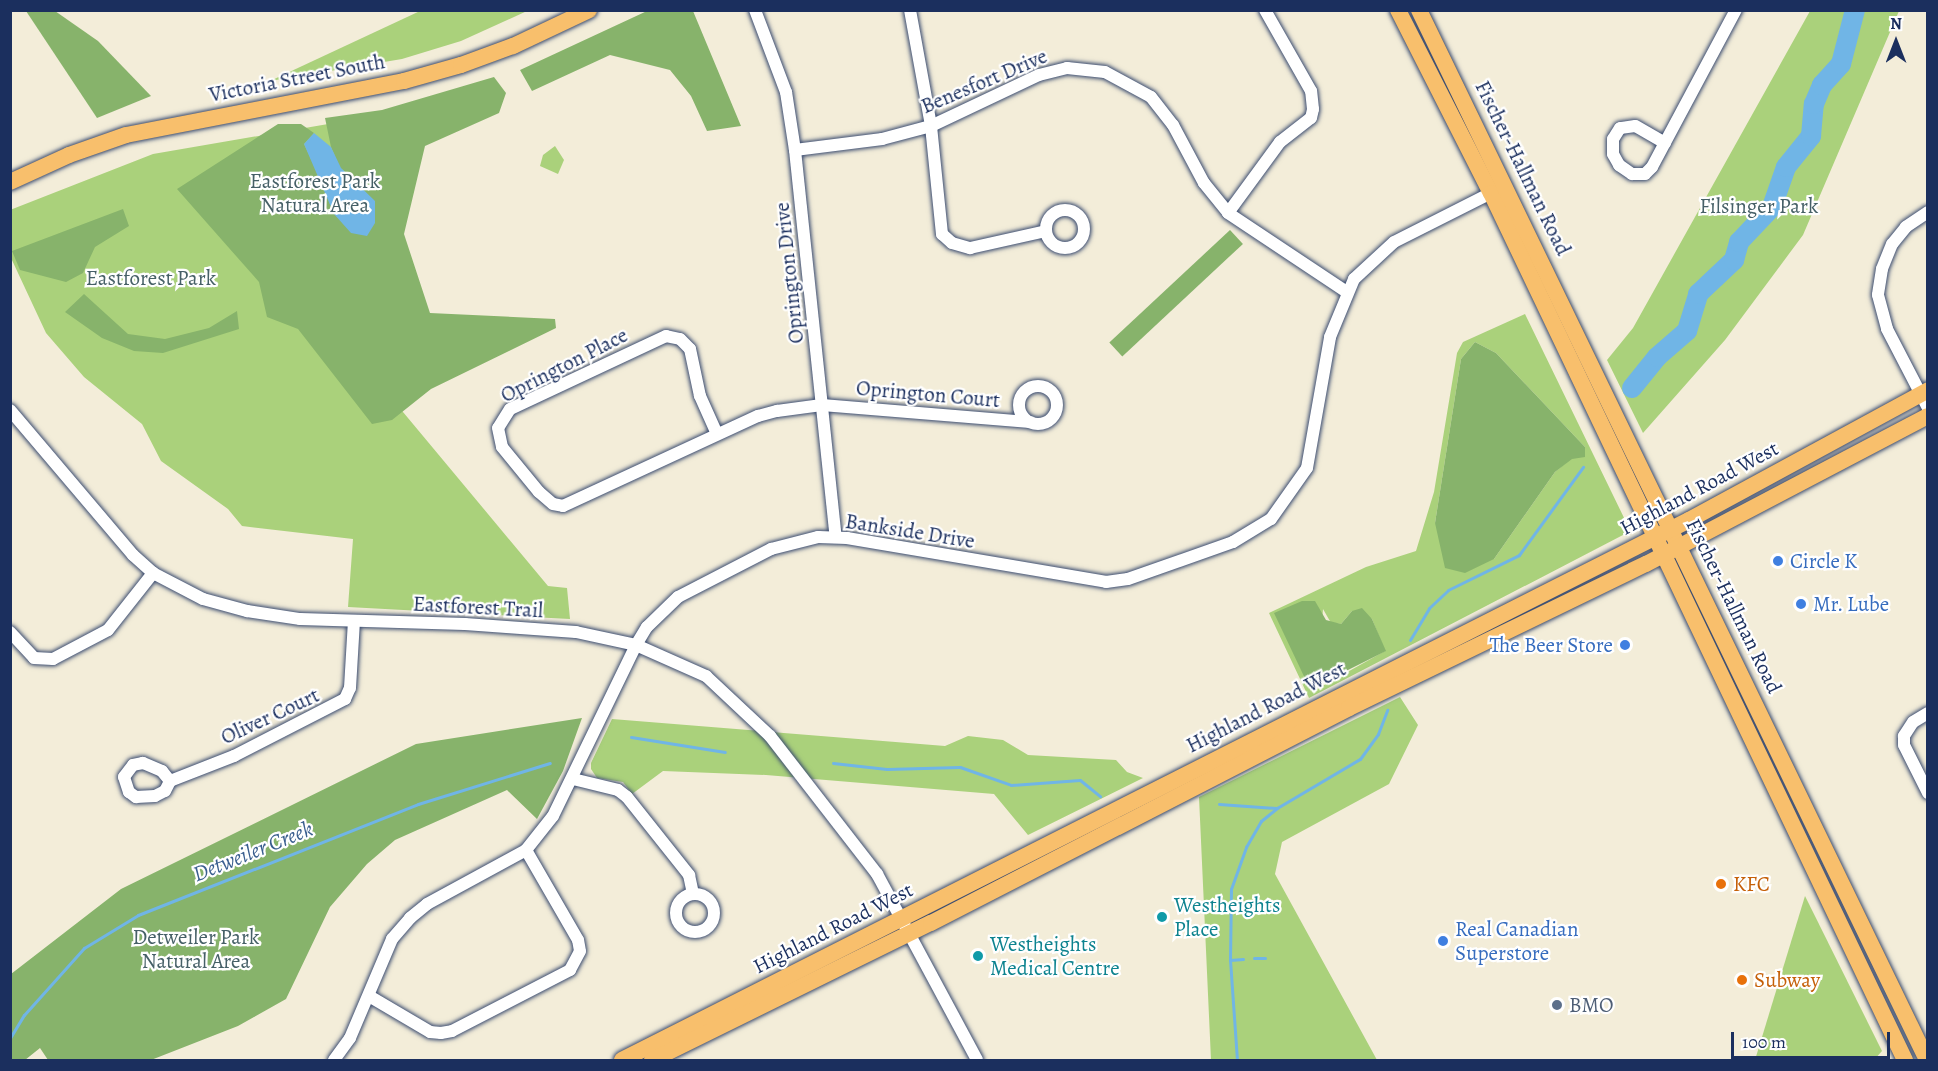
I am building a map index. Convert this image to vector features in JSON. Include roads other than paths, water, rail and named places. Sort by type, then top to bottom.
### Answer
[{"type":"main road","name":"Victoria Street South","points":[[10,182],[69,155],[126,135],[404,81],[461,65],[513,46],[589,10]]},
{"type":"main road","name":"Fischer-Hallman Road","points":[[1398,10],[1491,193],[1905,1060]]},
{"type":"main road","name":"Fischer-Hallman Road","points":[[1419,10],[1672,529],[1924,1058]]},
{"type":"main road","name":"Highland Road West","points":[[622,1060],[1672,529],[1925,397]]},
{"type":"main road","name":"Highland Road West","points":[[652,1060],[911,933],[1307,729],[1680,547],[1928,416]]},
{"type":"street","name":"Oprington Drive","points":[[754,10],[786,92],[795,150],[836,537]]},
{"type":"street","points":[[910,10],[931,126],[940,225],[952,243],[970,248],[1046,231]]},
{"type":"street","points":[[1228,213],[1280,142],[1311,118],[1313,109],[1311,91],[1265,10]]},
{"type":"street","points":[[1665,143],[1635,126],[1620,128],[1613,139],[1613,154],[1619,165],[1632,174],[1645,174],[1665,143],[1736,10]]},
{"type":"street","name":"Benesfort Drive","points":[[795,150],[882,139],[931,126],[1038,75],[1067,68],[1105,72],[1151,97],[1173,125],[1204,183],[1228,213],[1347,292]]},
{"type":"street","name":"Bankside Drive","points":[[334,1060],[350,1038],[392,939],[410,918],[427,904],[526,850],[554,816],[636,645],[666,605],[690,589],[787,544],[836,537],[1106,582],[1128,579],[1233,542],[1271,519],[1307,468],[1330,337],[1354,279],[1394,242],[1491,193]]},
{"type":"street","points":[[1925,397],[1887,329],[1878,295],[1882,269],[1892,244],[1928,212]]},
{"type":"street","name":"Oprington Place","points":[[717,434],[700,396],[690,349],[680,339],[666,336],[510,409],[498,428],[502,447],[539,492],[553,504],[563,506],[758,416],[822,405]]},
{"type":"street","name":"Oprington Court","points":[[822,405],[1030,422]]},
{"type":"street","name":"Eastforest Trail","points":[[10,410],[115,537],[153,573],[203,598],[247,611],[354,621],[465,624],[576,632],[636,645],[706,676],[770,736],[878,874],[903,916],[977,1060]]},
{"type":"street","points":[[10,632],[34,658],[53,659],[113,626],[153,573]]},
{"type":"street","name":"Oliver Court","points":[[170,781],[234,756],[345,699],[350,688],[354,621]]},
{"type":"street","points":[[1928,713],[1913,722],[1904,736],[1904,745],[1928,793]]},
{"type":"street","points":[[573,779],[618,790],[627,797],[690,875],[693,894]]},
{"type":"street","points":[[369,996],[430,1032],[441,1034],[452,1032],[570,970],[580,951],[578,940],[526,850]]},
{"type":"water","points":[[314,133],[331,147],[341,168],[375,201],[375,223],[367,236],[351,233],[334,214],[304,144]]},
{"type":"waterway","points":[[1632,388],[1657,357],[1687,331],[1698,294],[1734,260],[1739,242],[1772,207],[1786,167],[1811,136],[1814,104],[1822,85],[1841,64],[1855,10]]},
{"type":"waterway","points":[[1410,640],[1429,608],[1448,590],[1519,555],[1583,467]]},
{"type":"waterway","points":[[1237,1060],[1230,960],[1231,889],[1246,847],[1261,821],[1277,808],[1360,759],[1378,734],[1387,710]]},
{"type":"waterway","name":"Detweiler Creek","points":[[631,737],[725,752]]},
{"type":"waterway","name":"Detweiler Creek","points":[[10,1038],[24,1015],[84,948],[138,915],[418,804],[550,763]]},
{"type":"waterway","name":"Detweiler Creek","points":[[833,763],[887,769],[960,767],[1011,785],[1080,780],[1100,796]]},
{"type":"waterway","name":"Detweiler Creek","points":[[1219,804],[1276,808]]},
{"type":"waterway","points":[[1254,958],[1265,958]]},
{"type":"waterway","points":[[1230,960],[1243,959]]},
{"type":"place","name":"Circle K","points":[[1778,561]]},
{"type":"place","name":"Mr. Lube","points":[[1801,604]]},
{"type":"place","name":"The Beer Store","points":[[1625,645]]},
{"type":"place","name":"KFC","points":[[1721,884]]},
{"type":"place","name":"Westheights Place","points":[[1162,917]]},
{"type":"place","name":"Real Canadian Superstore","points":[[1443,941]]},
{"type":"place","name":"Westheights Medical Centre","points":[[978,956]]},
{"type":"place","name":"Subway","points":[[1742,980]]},
{"type":"place","name":"BMO","points":[[1557,1005]]},
{"type":"park label","name":"Eastforest Park Natural Area","points":[[315,193]]},
{"type":"park label","name":"Filsinger Park","points":[[1759,206]]},
{"type":"park label","name":"Eastforest Park","points":[[151,278]]},
{"type":"park label","name":"Detweiler Park Natural Area","points":[[196,949]]}]
